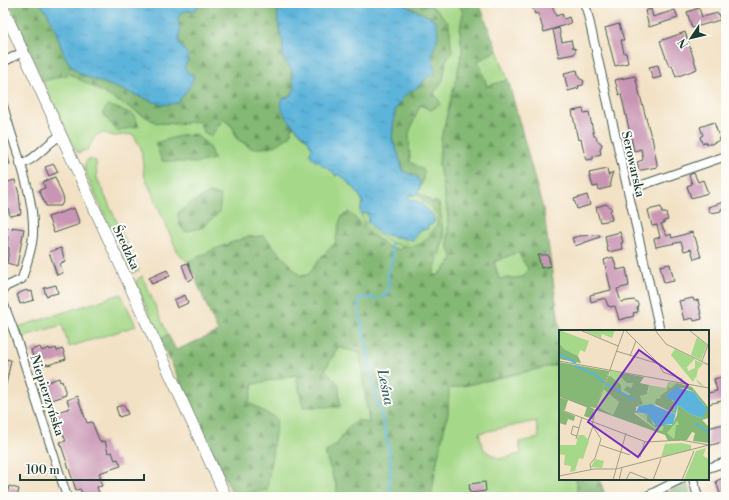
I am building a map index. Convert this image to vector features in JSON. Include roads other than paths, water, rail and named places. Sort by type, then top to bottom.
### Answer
[{"type":"main road","name":"Średzka","points":[[3,8],[226,497]]},
{"type":"street","name":"Serowarska","points":[[584,3],[660,330]]},
{"type":"street","points":[[3,62],[23,52]]},
{"type":"street","points":[[3,105],[20,164],[32,214],[33,236],[22,279],[6,287],[3,291]]},
{"type":"street","points":[[20,164],[27,163],[49,142],[61,135]]},
{"type":"street","points":[[628,190],[726,156]]},
{"type":"street","name":"Niepierzyńska","points":[[3,302],[20,349],[68,497]]},
{"type":"street","points":[[709,468],[726,462]]},
{"type":"street","points":[[645,497],[679,480]]},
{"type":"street","points":[[693,480],[698,497]]},
{"type":"water","points":[[40,3],[201,3],[195,10],[181,12],[178,18],[180,30],[179,44],[188,54],[188,61],[184,68],[194,77],[189,88],[177,103],[163,105],[82,75],[74,69],[64,55],[53,24]]},
{"type":"water","points":[[277,3],[400,3],[430,17],[437,23],[438,37],[432,54],[435,72],[433,76],[429,75],[419,86],[404,96],[395,111],[392,139],[403,171],[417,177],[421,184],[418,194],[408,196],[409,200],[420,202],[434,218],[432,225],[428,225],[427,229],[418,231],[413,240],[381,234],[372,228],[372,225],[366,222],[369,219],[368,214],[361,214],[360,210],[363,202],[356,190],[339,174],[336,176],[319,161],[315,161],[310,155],[310,151],[313,149],[307,139],[294,126],[283,111],[281,100],[290,96],[295,89],[291,68],[283,58],[283,44],[278,22]]},
{"type":"waterway","name":"Leśna","points":[[382,297],[387,293],[389,288],[388,274],[393,257],[391,243]]},
{"type":"waterway","name":"Leśna","points":[[377,299],[371,297],[360,298],[358,307],[391,463],[389,497]]}]
